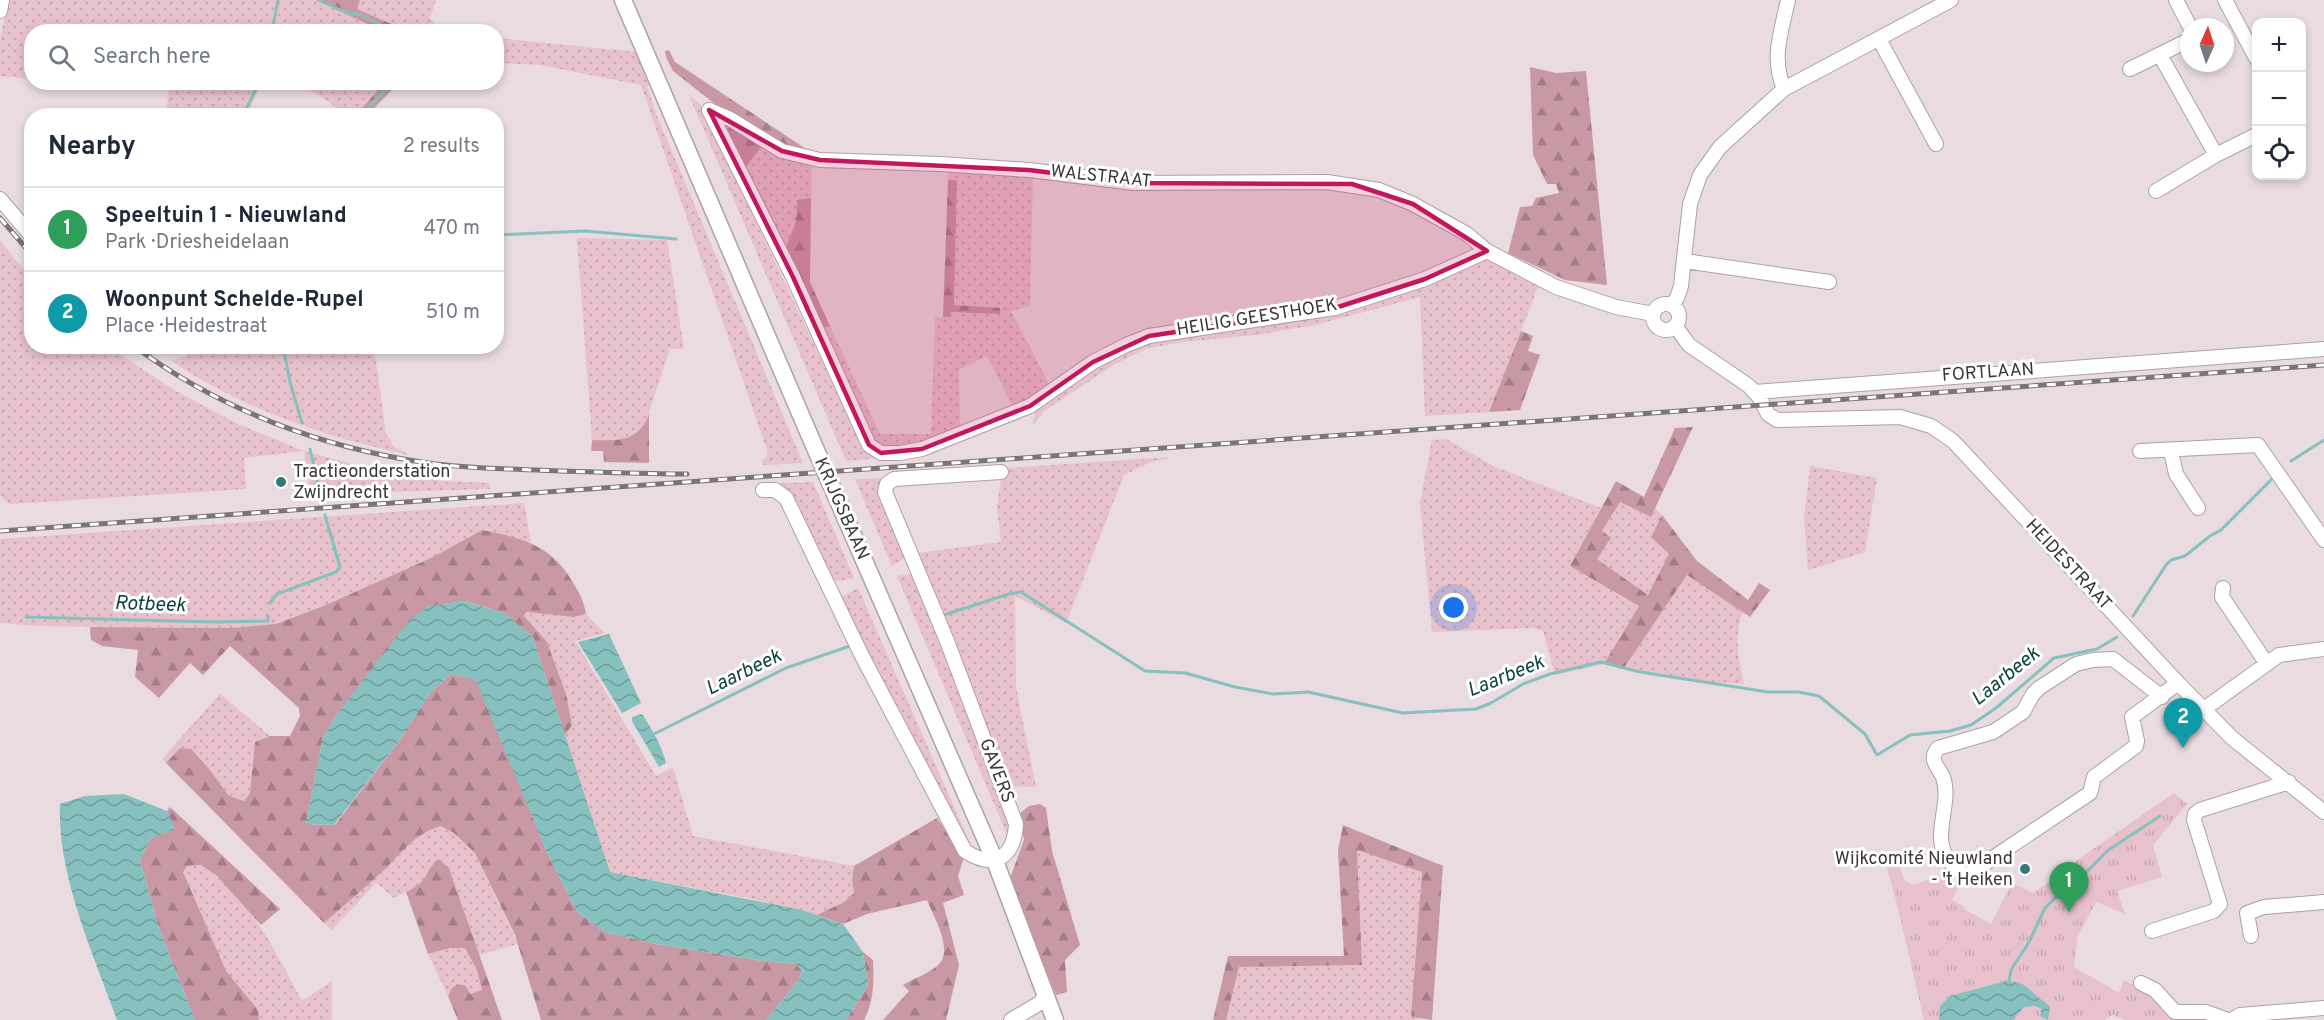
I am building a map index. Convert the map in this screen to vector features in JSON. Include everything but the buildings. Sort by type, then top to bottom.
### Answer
[{"type":"main road","name":"KRIJGSBAAN","points":[[623,0],[995,861],[1054,1020]]},
{"type":"street","points":[[0,11],[2,0]]},
{"type":"street","points":[[1784,89],[1777,72],[1777,56],[1788,0]]},
{"type":"street","points":[[1653,314],[1659,306],[1671,305],[1682,286],[1690,204],[1700,175],[1720,147],[1784,89],[1879,39],[1925,6],[1951,0]]},
{"type":"street","points":[[2176,0],[2185,18]]},
{"type":"street","points":[[2225,0],[2252,51]]},
{"type":"street","points":[[1879,39],[1936,144]]},
{"type":"street","points":[[2130,69],[2180,45]]},
{"type":"street","points":[[2160,55],[2216,155]]},
{"type":"street","name":"WALSTRAAT","points":[[868,445],[793,277],[709,110],[730,119],[782,151],[820,160],[1029,170],[1133,183],[1327,182],[1352,184],[1379,190],[1413,204],[1467,234],[1487,251]]},
{"type":"street","points":[[2156,191],[2216,155],[2252,137]]},
{"type":"street","points":[[0,199],[24,227]]},
{"type":"street","points":[[1487,251],[1556,287],[1582,297],[1616,307],[1653,314]]},
{"type":"street","name":"HEILIG GEESTHOEK","points":[[868,445],[881,453],[900,453],[933,444],[1030,406],[1093,362],[1149,336],[1335,308],[1425,279],[1487,251]]},
{"type":"street","points":[[1685,261],[1828,282]]},
{"type":"street","points":[[1653,314],[1656,325],[1662,330],[1676,327],[1679,322],[1679,313],[1671,305]]},
{"type":"street","points":[[1676,327],[1689,345],[1755,392]]},
{"type":"street","name":"FORTLAAN","points":[[1755,392],[2324,349]]},
{"type":"street","name":"HEIDESTRAAT","points":[[1755,392],[1772,418],[1777,420],[1883,416],[1918,421],[1931,426],[1953,441],[2232,738],[2324,812]]},
{"type":"street","points":[[2140,451],[2258,445],[2324,540]]},
{"type":"street","points":[[2171,451],[2176,474],[2198,508]]},
{"type":"street","name":"GAVERS","points":[[995,861],[1004,856],[1011,846],[1015,838],[1016,824],[947,641],[885,492],[887,484],[894,479],[1001,472]]},
{"type":"street","points":[[763,490],[775,490],[786,498],[832,593],[965,852],[982,860],[995,861]]},
{"type":"street","points":[[2223,588],[2222,597],[2267,664]]},
{"type":"street","points":[[2204,709],[2280,655],[2324,649]]},
{"type":"street","points":[[2162,697],[2113,659],[2092,660],[2076,664],[2039,688],[2023,712],[1993,732],[1936,750],[1933,760],[1942,777],[1944,790],[1941,839],[1954,868],[1966,876],[2090,793],[2094,777],[2136,746],[2132,717],[2162,697],[2178,683]]},
{"type":"street","points":[[2152,932],[2214,911],[2220,904],[2194,814],[2200,810],[2289,782]]},
{"type":"street","points":[[2251,936],[2247,913],[2264,907],[2324,903]]},
{"type":"street","points":[[2141,983],[2155,990],[2175,1012],[2206,1012],[2230,1020],[2240,1015],[2324,1008]]},
{"type":"street","points":[[1011,1020],[1040,1003],[1045,996]]},
{"type":"highlighted area","points":[[709,110],[782,151],[820,160],[1029,170],[1133,183],[1352,184],[1413,204],[1487,251],[1425,279],[1335,308],[1149,336],[1093,362],[1030,406],[922,449],[881,453],[869,445],[793,277]]},
{"type":"green space","points":[[8,0],[316,0],[367,24],[24,24],[24,78],[0,76],[0,40]]},
{"type":"green space","points":[[316,0],[360,0],[357,9],[392,24],[367,24]]},
{"type":"green space","points":[[360,0],[436,0],[430,18],[434,24],[392,24],[357,9]]},
{"type":"green space","points":[[504,39],[636,52],[649,85],[647,86],[655,111],[803,463],[763,465],[762,461],[767,457],[767,450],[641,85],[540,65],[504,63]]},
{"type":"green space","points":[[669,50],[675,62],[809,151],[788,149],[720,108],[673,71],[666,57],[665,51]]},
{"type":"green space","points":[[1530,67],[1556,73],[1586,71],[1607,285],[1565,280],[1508,253],[1520,207],[1532,206],[1536,198],[1559,193],[1556,184],[1547,184],[1533,155]]},
{"type":"green space","points":[[169,90],[259,90],[250,108],[167,108]]},
{"type":"green space","points":[[309,90],[378,90],[363,108],[336,108]]},
{"type":"green space","points":[[378,90],[392,90],[374,108],[362,108]]},
{"type":"green space","points":[[689,95],[700,104],[857,435],[879,458],[846,461]]},
{"type":"green space","points":[[731,125],[763,145],[744,169],[724,130]]},
{"type":"green space","points":[[763,145],[812,166],[811,198],[797,200],[796,221],[785,249],[744,169]]},
{"type":"green space","points":[[949,171],[1033,175],[1030,306],[1011,311],[1049,384],[1026,402],[1013,407],[987,356],[959,370],[960,428],[916,445],[894,448],[883,446],[872,442],[823,328],[830,326],[880,434],[931,434],[935,317],[950,317],[950,312],[1000,313],[999,308],[954,305],[957,181],[948,180]]},
{"type":"green space","points":[[948,180],[957,180],[954,305],[1000,308],[1000,314],[951,312],[950,317],[943,317]]},
{"type":"green space","points":[[811,198],[810,282],[830,326],[823,328],[785,250],[796,221],[797,200]]},
{"type":"green space","points":[[577,238],[667,240],[684,349],[670,349],[644,427],[630,437],[611,441],[592,440]]},
{"type":"green space","points":[[0,241],[24,270],[24,354],[120,354],[174,390],[236,423],[304,451],[244,458],[246,489],[10,504],[0,496]]},
{"type":"green space","points":[[1488,259],[1538,287],[1489,412],[1425,416],[1420,297],[1315,325],[1145,349],[1115,364],[1044,411],[1033,425],[1036,406],[1120,352],[1140,344],[1420,286]]},
{"type":"green space","points":[[1521,331],[1533,336],[1528,351],[1540,355],[1520,410],[1489,412]]},
{"type":"green space","points":[[189,354],[375,354],[386,434],[394,447],[410,455],[346,440],[286,420],[228,394],[171,361]]},
{"type":"green space","points":[[649,414],[649,463],[604,462],[603,451],[591,451],[592,440],[618,440],[633,435],[645,423]]},
{"type":"green space","points":[[1693,427],[1651,517],[1620,502],[1602,531],[1611,538],[1597,559],[1648,595],[1669,554],[1651,537],[1662,515],[1697,561],[1748,600],[1759,583],[1770,590],[1750,617],[1687,575],[1624,668],[1604,664],[1639,606],[1570,566],[1616,481],[1644,497],[1675,428]]},
{"type":"green space","points":[[1446,439],[1495,467],[1601,508],[1570,566],[1639,606],[1604,664],[1555,675],[1543,631],[1533,628],[1432,632],[1420,503],[1432,440]]},
{"type":"green space","points":[[304,451],[359,466],[405,475],[443,481],[489,483],[490,489],[310,494]]},
{"type":"green space","points":[[1173,457],[1151,462],[1124,475],[1066,623],[1015,596],[1016,687],[1036,787],[1008,786],[918,553],[1001,542],[997,506],[1003,468]]},
{"type":"green space","points":[[1810,466],[1877,478],[1865,552],[1808,570],[1804,516]]},
{"type":"green space","points":[[888,478],[880,494],[905,558],[892,566],[855,479]]},
{"type":"green space","points":[[813,482],[854,578],[831,582],[790,495],[762,484]]},
{"type":"green space","points":[[1620,502],[1651,517],[1655,508],[1662,515],[1651,537],[1669,554],[1648,595],[1597,559],[1611,539],[1602,531]]},
{"type":"green space","points":[[524,503],[531,542],[481,530],[433,557],[326,605],[276,624],[232,628],[37,626],[0,623],[0,539]]},
{"type":"green space","points":[[482,530],[523,540],[546,552],[565,571],[580,595],[586,614],[574,617],[526,612],[524,616],[547,642],[566,694],[572,725],[565,735],[533,637],[506,614],[466,601],[428,606],[337,714],[323,737],[306,824],[335,825],[402,737],[430,693],[451,674],[476,679],[550,859],[578,913],[605,932],[656,944],[762,961],[796,964],[802,971],[798,981],[766,1020],[541,1020],[515,935],[475,853],[454,833],[441,826],[424,833],[409,844],[376,878],[324,923],[166,763],[180,748],[191,749],[229,796],[244,801],[250,793],[255,742],[270,736],[290,736],[300,716],[299,708],[230,646],[203,675],[190,663],[159,698],[135,677],[138,650],[102,646],[91,640],[90,627],[232,628],[276,624],[326,605],[433,557]]},
{"type":"green space","points":[[912,574],[1011,824],[1008,837],[897,576]]},
{"type":"green space","points":[[1687,575],[1743,612],[1738,639],[1744,684],[1693,681],[1624,668]]},
{"type":"green space","points":[[858,588],[973,850],[968,849],[839,598]]},
{"type":"green space","points":[[525,612],[574,617],[586,614],[605,633],[575,641],[656,776],[673,767],[693,836],[854,866],[852,880],[854,893],[844,902],[817,915],[748,898],[610,872],[565,735],[572,725],[566,694],[547,642],[524,617]]},
{"type":"green space","points":[[220,694],[270,736],[255,742],[250,793],[244,801],[229,796],[210,770],[180,748],[166,763],[162,759]]},
{"type":"green space","points":[[2174,793],[2187,804],[2153,845],[2162,877],[2117,891],[2125,914],[2096,902],[2077,938],[2074,967],[2119,993],[2124,980],[2207,1020],[2126,1020],[2113,1015],[2104,1020],[1924,1020],[1883,854],[1894,851],[1905,881],[1913,885],[1939,876],[1959,886],[1952,900],[1991,924],[2012,883],[2033,893]]},
{"type":"green space","points":[[1040,804],[1046,808],[1052,851],[1080,945],[1065,960],[1067,992],[1056,995],[1009,881],[1024,840],[1019,814],[1029,806]]},
{"type":"green space","points":[[170,807],[280,909],[261,925],[217,876],[201,865],[187,866],[183,872],[226,971],[258,1010],[259,1020],[195,1020],[159,928],[140,860],[150,839],[174,829],[167,811]]},
{"type":"green space","points":[[937,818],[964,857],[958,876],[964,895],[943,903],[959,965],[946,1020],[883,1020],[909,991],[903,985],[933,969],[942,960],[944,943],[927,900],[867,914],[843,924],[817,915],[844,902],[854,893],[852,880],[854,866]]},
{"type":"green space","points":[[1343,825],[1443,866],[1432,1020],[1411,1017],[1422,872],[1357,850],[1362,965],[1239,967],[1226,1020],[1213,1020],[1228,956],[1344,956],[1338,850]]},
{"type":"green space","points":[[441,826],[454,833],[475,853],[518,944],[479,955],[449,868],[432,864],[422,884],[394,898],[376,883],[332,930],[324,923],[376,878],[409,844],[424,833]]},
{"type":"green space","points":[[1357,850],[1422,872],[1411,1016],[1423,1020],[1226,1020],[1239,967],[1362,965]]},
{"type":"green space","points":[[438,859],[449,868],[502,1020],[458,1020],[448,996],[452,988],[458,984],[466,986],[470,994],[482,990],[477,970],[465,948],[450,948],[428,954],[406,892],[420,884]]},
{"type":"green space","points":[[201,865],[219,878],[248,909],[271,944],[302,1001],[332,981],[332,1020],[259,1020],[258,1010],[226,971],[183,872],[187,866]]},
{"type":"green space","points":[[450,948],[465,948],[477,970],[482,990],[470,994],[452,988],[448,996],[428,954]]},
{"type":"green space","points":[[863,952],[873,960],[870,1006],[864,1020],[846,1020],[868,985]]},
{"type":"water","points":[[465,601],[506,614],[533,637],[610,872],[802,910],[843,924],[863,952],[868,985],[846,1020],[766,1020],[798,981],[802,971],[796,964],[762,961],[656,944],[605,932],[578,913],[550,859],[475,679],[451,674],[430,693],[402,737],[334,825],[306,824],[323,737],[337,714],[408,622],[428,606]]},
{"type":"water","points":[[609,634],[641,703],[622,713],[578,642]]},
{"type":"water","points":[[641,714],[653,732],[664,757],[666,763],[659,767],[632,721],[632,717]]},
{"type":"water","points":[[124,794],[167,811],[175,829],[150,839],[140,860],[159,928],[195,1020],[117,1020],[78,914],[64,858],[60,804],[85,796]]},
{"type":"water","points":[[2006,981],[2024,985],[2047,1004],[2050,1007],[2048,1020],[2040,1016],[2042,1009],[2035,1006],[2024,1007],[2013,1020],[1939,1020],[1940,1006],[1950,996]]},
{"type":"waterway","name":"Rotbeek","points":[[274,24],[278,0]]},
{"type":"waterway","points":[[319,0],[347,13],[362,15],[379,24]]},
{"type":"waterway","name":"Rotbeek","points":[[247,108],[255,90]]},
{"type":"waterway","points":[[368,108],[385,90]]},
{"type":"waterway","points":[[504,235],[585,231],[676,239]]},
{"type":"waterway","name":"Rotbeek","points":[[285,354],[302,423]]},
{"type":"waterway","name":"Laarbeek","points":[[2291,461],[2324,440]]},
{"type":"waterway","name":"Rotbeek","points":[[310,449],[320,492]]},
{"type":"waterway","name":"Laarbeek","points":[[2133,616],[2171,560],[2185,556],[2221,530],[2273,478]]},
{"type":"waterway","name":"Rotbeek","points":[[270,603],[277,594],[336,572],[340,567],[325,515]]},
{"type":"waterway","name":"Laarbeek","points":[[944,615],[1021,592],[1145,671],[1185,673],[1235,687],[1273,694],[1308,692],[1403,713],[1476,709],[1523,684],[1550,674],[1601,662],[1640,672],[1768,692],[1798,692],[1819,696],[1865,734],[1877,755],[1910,735],[1950,731],[1971,725],[1996,708],[2054,658],[2097,649],[2117,637]]},
{"type":"waterway","name":"Rotbeek","points":[[26,617],[214,622],[268,621],[268,616]]},
{"type":"waterway","name":"Laarbeek","points":[[654,734],[786,668],[850,646]]},
{"type":"waterway","points":[[2009,981],[2011,970],[2029,942],[2045,908],[2073,886],[2107,851],[2160,816]]},
{"type":"railway","points":[[0,218],[24,246]]},
{"type":"railway","points":[[145,354],[201,389],[274,423],[350,447],[389,456],[428,463],[494,469],[687,474]]},
{"type":"railway","points":[[0,531],[2324,365]]},
{"type":"place","name":"Tractieonderstation Zwijndrecht","points":[[281,482]]},
{"type":"place","name":"Woonpunt Schelde-Rupel","points":[[2183,748]]},
{"type":"place","name":"Wijkcomité Nieuwland - 't Heiken","points":[[2025,869]]},
{"type":"place","name":"Speeltuin 1 - Nieuwland","points":[[2069,912]]}]
